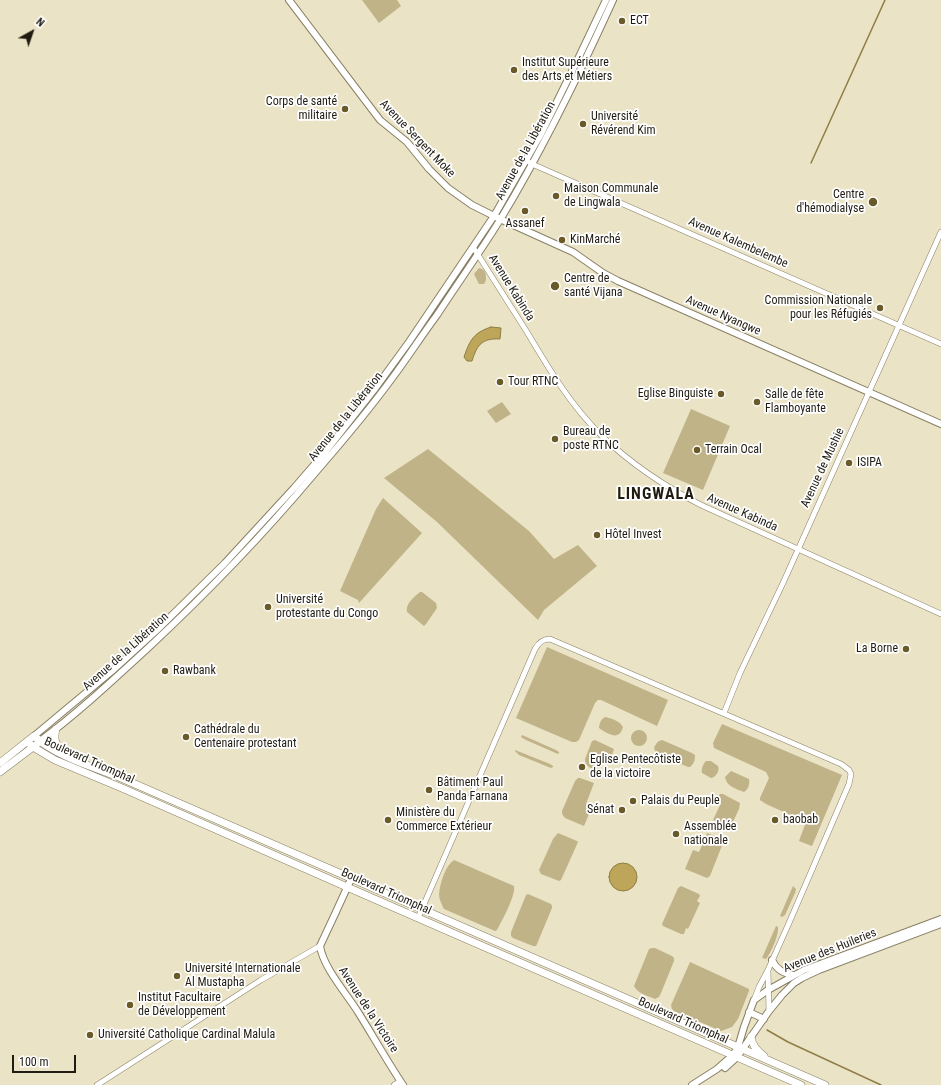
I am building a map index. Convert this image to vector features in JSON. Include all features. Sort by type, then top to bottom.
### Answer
[{"type":"highway","points":[[56,729],[54,735],[55,742],[67,757]]},
{"type":"highway","name":"Avenue de la Libération","points":[[0,763],[37,739]]},
{"type":"highway","name":"Boulevard Triomphal","points":[[37,739],[67,757],[119,778],[825,1085]]},
{"type":"highway","name":"Avenue de la Libération","points":[[0,772],[22,755],[30,744]]},
{"type":"highway","name":"Boulevard Triomphal","points":[[30,744],[55,760],[128,790],[801,1085]]},
{"type":"highway","points":[[22,755],[33,753],[40,754],[55,760]]},
{"type":"highway","points":[[751,1037],[752,1044],[755,1048],[772,1062]]},
{"type":"main road","name":"Avenue Sergent Moke","points":[[289,0],[380,120],[407,142],[429,169],[448,188],[472,205],[500,220]]},
{"type":"main road","name":"Avenue de la Libération","points":[[37,739],[56,729],[128,666],[233,565],[287,506],[338,446],[392,378],[478,255],[500,220],[606,0]]},
{"type":"main road","name":"Avenue de la Libération","points":[[37,739],[157,630],[225,563],[334,442],[405,348],[529,162],[568,96],[613,0]]},
{"type":"main road","name":"Avenue Nyangwe","points":[[500,220],[574,252],[603,273],[618,281],[941,424]]},
{"type":"main road","points":[[320,946],[350,879]]},
{"type":"main road","name":"Avenue des Huileries","points":[[740,1048],[751,1037],[782,995],[802,978],[818,968],[941,919]]},
{"type":"main road","name":"Avenue des Huileries","points":[[754,1000],[768,990],[804,970],[818,968],[941,924]]},
{"type":"main road","name":"Avenue de la Victoire","points":[[320,946],[323,958],[329,970],[358,1012],[401,1083]]},
{"type":"main road","points":[[772,960],[778,969],[790,975],[794,975]]},
{"type":"main road","points":[[699,1085],[718,1073],[735,1056],[740,1048],[749,1012],[754,1000]]},
{"type":"main road","points":[[749,1012],[764,1019]]},
{"type":"main road","points":[[692,1085],[735,1056]]},
{"type":"street","name":"Avenue Kalembelembe","points":[[529,162],[941,344]]},
{"type":"street","name":"Avenue de Mushie","points":[[724,713],[740,673],[870,392],[941,232]]},
{"type":"street","name":"Avenue Kabinda","points":[[473,247],[552,373],[573,402],[610,443],[638,468],[673,490],[701,505],[941,614]]},
{"type":"street","points":[[418,918],[537,645],[542,640],[550,639],[841,764],[849,770],[851,774],[849,784],[754,1000]]},
{"type":"street","points":[[97,1085],[261,980],[320,946]]},
{"type":"street","points":[[768,970],[769,1011]]},
{"type":"street","points":[[394,1085],[401,1083]]},
{"type":"shaded area","points":[[362,0],[397,0],[401,6],[379,23]]},
{"type":"shaded area","points":[[479,268],[486,274],[484,284],[479,284],[474,274]]},
{"type":"shaded area","points":[[491,327],[501,328],[500,339],[485,341],[478,347],[472,361],[467,361],[464,357],[470,342],[480,332]]},
{"type":"shaded area","points":[[502,402],[511,414],[496,423],[487,411]]},
{"type":"shaded area","name":"Terrain Ocal","points":[[691,409],[730,426],[703,490],[663,473]]},
{"type":"shaded area","points":[[428,449],[529,531],[554,559],[578,545],[597,566],[544,610],[538,620],[437,522],[384,478]]},
{"type":"shaded area","points":[[383,498],[422,533],[359,603],[358,600],[340,591],[376,509]]},
{"type":"shaded area","points":[[420,592],[436,603],[437,608],[424,626],[407,612],[407,606]]},
{"type":"shaded area","points":[[547,647],[668,700],[657,726],[601,700],[598,700],[595,703],[579,740],[576,742],[572,742],[516,718]]},
{"type":"shaded area","points":[[605,717],[615,720],[622,725],[623,727],[619,734],[613,735],[599,728],[600,722]]},
{"type":"shaded area","points":[[722,724],[842,775],[812,846],[799,841],[806,822],[760,800],[769,778],[766,772],[714,748],[713,743]]},
{"type":"shaded area","points":[[639,730],[645,732],[647,738],[645,744],[639,746],[633,744],[631,738],[633,732]]},
{"type":"shaded area","points":[[522,735],[556,750],[559,753],[558,754],[526,740],[521,737]]},
{"type":"shaded area","points":[[595,740],[614,749],[612,755],[606,753],[599,771],[589,767],[585,762],[592,741]]},
{"type":"shaded area","points":[[662,740],[695,755],[692,765],[688,767],[656,753],[654,748],[658,742]]},
{"type":"shaded area","points":[[515,750],[550,764],[553,767],[551,768],[519,755]]},
{"type":"shaded area","points":[[706,761],[711,761],[718,766],[718,772],[711,778],[702,773],[702,767]]},
{"type":"shaded area","points":[[731,771],[749,779],[747,790],[744,792],[727,783],[725,777]]},
{"type":"shaded area","points":[[578,778],[594,783],[586,804],[592,807],[584,826],[565,818],[562,814],[575,781]]},
{"type":"shaded area","points":[[720,794],[723,794],[740,803],[739,809],[731,826],[727,827],[713,820],[721,803],[716,800]]},
{"type":"shaded area","points":[[558,833],[578,842],[561,880],[559,881],[541,874],[539,870],[553,839]]},
{"type":"shaded area","points":[[707,833],[719,838],[723,843],[710,876],[707,878],[685,869],[693,850],[699,852]]},
{"type":"shaded area","points":[[454,860],[514,886],[511,902],[497,930],[495,931],[444,909],[439,896],[440,885],[448,866]]},
{"type":"shaded area","points":[[623,863],[633,867],[637,877],[633,887],[623,891],[613,887],[609,877],[613,867]]},
{"type":"shaded area","points":[[681,886],[699,894],[700,896],[697,901],[700,903],[688,929],[686,928],[684,934],[663,926],[662,924],[678,888]]},
{"type":"shaded area","points":[[793,886],[796,889],[795,893],[785,915],[782,917],[780,916]]},
{"type":"shaded area","points":[[528,894],[551,904],[552,906],[536,946],[511,936],[511,932],[526,895]]},
{"type":"shaded area","points":[[776,926],[778,927],[778,930],[776,939],[766,959],[762,958]]},
{"type":"shaded area","points":[[655,948],[674,958],[661,993],[659,997],[655,999],[640,992],[634,986],[649,949]]},
{"type":"shaded area","points":[[690,962],[749,989],[738,1019],[732,1027],[721,1031],[672,1009],[671,1005]]},
{"type":"waterway","points":[[811,163],[885,0]]},
{"type":"waterway","points":[[767,1030],[788,1042],[881,1085]]},
{"type":"place","name":"ECT","points":[[622,21]]},
{"type":"place","name":"Institut Supérieure des Arts et Métiers","points":[[514,70]]},
{"type":"place","name":"Corps de santé militaire","points":[[345,109]]},
{"type":"place","name":"Université Révérend Kim","points":[[583,124]]},
{"type":"place","name":"Maison Communale de Lingwala","points":[[556,196]]},
{"type":"place","name":"Centre d'hémodialyse","points":[[873,202]]},
{"type":"place","name":"Assanef","points":[[525,211]]},
{"type":"place","name":"KinMarché","points":[[562,240]]},
{"type":"place","name":"Centre de santé Vijana","points":[[555,286]]},
{"type":"place","name":"Commission Nationale pour les Réfugiés","points":[[880,308]]},
{"type":"place","name":"Tour RTNC","points":[[500,382]]},
{"type":"place","name":"Eglise Binguiste","points":[[721,394]]},
{"type":"place","name":"Salle de fête Flamboyante","points":[[757,402]]},
{"type":"place","name":"Bureau de poste RTNC","points":[[555,439]]},
{"type":"place","name":"Terrain Ocal","points":[[697,450]]},
{"type":"place","name":"ISIPA","points":[[849,463]]},
{"type":"place","name":"Hôtel Invest","points":[[597,535]]},
{"type":"place","name":"Université protestante du Congo","points":[[268,607]]},
{"type":"place","name":"La Borne","points":[[906,649]]},
{"type":"place","name":"Rawbank","points":[[165,671]]},
{"type":"place","name":"Cathédrale du Centenaire protestant","points":[[186,737]]},
{"type":"place","name":"Eglise Pentecôtiste de la victoire","points":[[582,767]]},
{"type":"place","name":"Bâtiment Paul Panda Farnana","points":[[429,790]]},
{"type":"place","name":"Palais du Peuple","points":[[633,801]]},
{"type":"place","name":"Sénat","points":[[622,810]]},
{"type":"place","name":"Ministère du Commerce Extérieur","points":[[388,820]]},
{"type":"place","name":"baobab","points":[[775,820]]},
{"type":"place","name":"Assemblée nationale","points":[[676,834]]},
{"type":"place","name":"Université Internationale Al Mustapha","points":[[177,976]]},
{"type":"place","name":"Institut Facultaire de Développement","points":[[130,1005]]},
{"type":"place","name":"Université Catholique Cardinal Malula","points":[[90,1035]]},
{"type":"district","name":"LINGWALA","points":[[656,495]]}]
